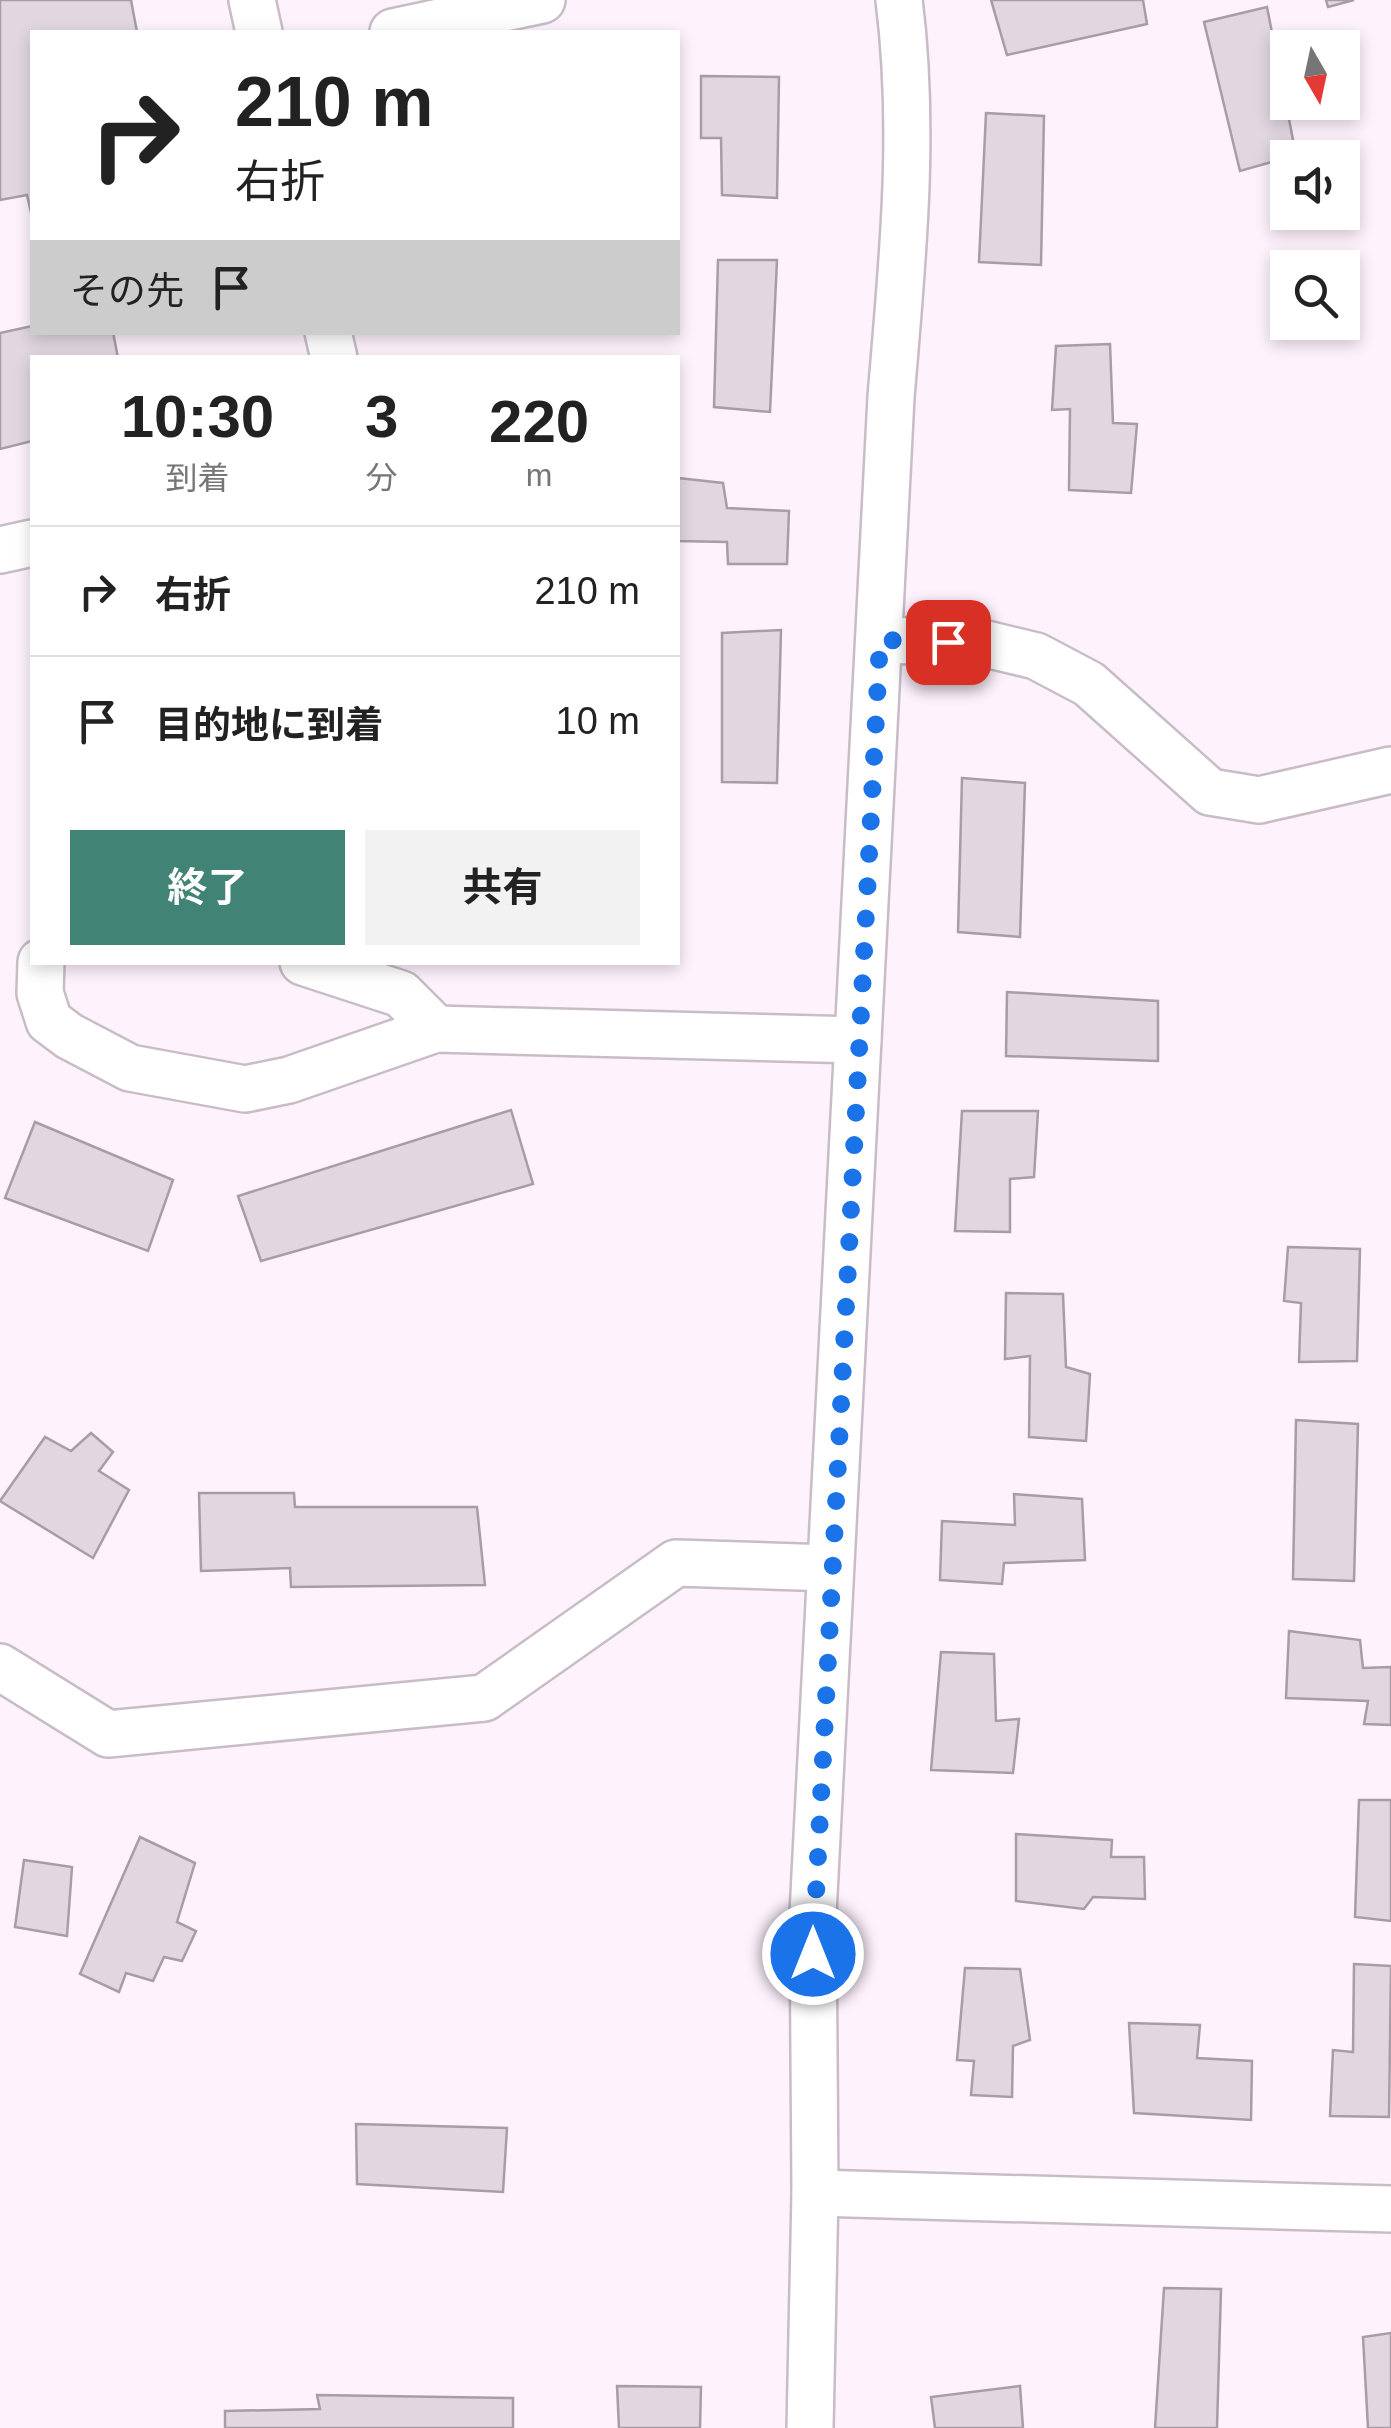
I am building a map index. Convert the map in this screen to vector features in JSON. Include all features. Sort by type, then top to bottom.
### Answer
[{"type":"lane","points":[[252,0],[258,30]]},
{"type":"lane","points":[[402,30],[542,0]]},
{"type":"lane","points":[[810,2428],[815,2193],[813,1914],[890,397],[908,184],[906,51],[899,0]]},
{"type":"lane","points":[[0,550],[30,543]]},
{"type":"lane","points":[[880,640],[982,643],[1036,656],[1089,684],[1210,792],[1259,800],[1391,770]]},
{"type":"lane","points":[[41,965],[40,993],[50,1020],[96,1052],[167,1078],[245,1089],[289,1080],[436,1029],[858,1040]]},
{"type":"lane","points":[[312,965],[401,994],[436,1029]]},
{"type":"lane","points":[[0,1667],[108,1734],[484,1698],[676,1564],[830,1568]]},
{"type":"lane","points":[[815,2193],[1391,2209]]},
{"type":"building","points":[[0,0],[131,0],[137,30],[30,30],[30,208],[27,195],[0,200]]},
{"type":"building","points":[[991,0],[1143,0],[1147,24],[1007,55]]},
{"type":"building","points":[[1326,0],[1354,0],[1328,7]]},
{"type":"building","points":[[1267,7],[1272,30],[1270,120],[1289,120],[1293,140],[1270,140],[1270,162],[1240,171],[1204,22]]},
{"type":"building","points":[[701,76],[779,77],[777,198],[722,195],[721,138],[701,138]]},
{"type":"building","points":[[986,113],[1044,116],[1041,265],[979,262]]},
{"type":"building","points":[[718,260],[777,260],[770,412],[714,407]]},
{"type":"building","points":[[30,326],[30,335],[114,335],[117,355],[30,355],[30,442],[0,449],[0,333]]},
{"type":"building","points":[[1110,344],[1113,423],[1137,424],[1131,493],[1069,490],[1070,409],[1052,410],[1056,346]]},
{"type":"building","points":[[680,478],[723,483],[727,508],[789,511],[787,564],[728,564],[727,542],[680,541]]},
{"type":"building","points":[[781,630],[777,783],[722,782],[722,633]]},
{"type":"building","points":[[962,778],[1025,783],[1020,937],[958,932]]},
{"type":"building","points":[[1007,992],[1158,1001],[1158,1061],[1006,1056]]},
{"type":"building","points":[[511,1110],[533,1184],[261,1261],[238,1196]]},
{"type":"building","points":[[962,1111],[1038,1111],[1034,1177],[1010,1179],[1010,1232],[955,1231]]},
{"type":"building","points":[[35,1122],[173,1180],[148,1251],[5,1198]]},
{"type":"building","points":[[1288,1247],[1360,1249],[1357,1361],[1299,1362],[1301,1303],[1284,1301]]},
{"type":"building","points":[[1006,1293],[1063,1294],[1066,1367],[1090,1374],[1086,1441],[1029,1437],[1030,1356],[1005,1359]]},
{"type":"building","points":[[1296,1420],[1358,1424],[1354,1581],[1293,1579]]},
{"type":"building","points":[[91,1433],[113,1452],[99,1471],[129,1490],[93,1558],[0,1501],[45,1437],[71,1451]]},
{"type":"building","points":[[199,1493],[294,1493],[295,1507],[477,1507],[485,1585],[291,1587],[290,1568],[201,1571]]},
{"type":"building","points":[[1014,1494],[1082,1499],[1085,1560],[1004,1563],[1002,1584],[940,1580],[942,1521],[1015,1525]]},
{"type":"building","points":[[1289,1631],[1360,1640],[1363,1668],[1391,1667],[1391,1725],[1364,1724],[1368,1701],[1286,1698]]},
{"type":"building","points":[[941,1652],[994,1654],[996,1721],[1019,1719],[1013,1773],[931,1770]]},
{"type":"building","points":[[1359,1800],[1391,1800],[1391,1921],[1355,1917]]},
{"type":"building","points":[[1016,1834],[1112,1840],[1111,1857],[1144,1857],[1145,1899],[1093,1897],[1084,1909],[1016,1901]]},
{"type":"building","points":[[140,1837],[195,1863],[177,1922],[196,1931],[182,1961],[164,1957],[153,1981],[126,1973],[119,1992],[80,1974]]},
{"type":"building","points":[[24,1860],[72,1867],[67,1936],[15,1927]]},
{"type":"building","points":[[1354,1964],[1391,1966],[1389,2117],[1330,2116],[1333,2050],[1353,2052]]},
{"type":"building","points":[[965,1968],[1020,1969],[1030,2040],[1013,2046],[1012,2097],[971,2095],[974,2061],[957,2060]]},
{"type":"building","points":[[1129,2023],[1200,2025],[1197,2058],[1252,2061],[1251,2120],[1134,2113]]},
{"type":"building","points":[[356,2124],[507,2128],[503,2192],[357,2184]]},
{"type":"building","points":[[1164,2288],[1221,2289],[1217,2428],[1155,2428]]},
{"type":"building","points":[[1391,2333],[1391,2428],[1368,2428],[1363,2337]]},
{"type":"building","points":[[617,2386],[701,2387],[700,2428],[619,2428]]},
{"type":"building","points":[[1020,2386],[1023,2428],[935,2428],[931,2397]]},
{"type":"building","points":[[317,2395],[513,2398],[513,2428],[225,2428],[225,2411],[320,2409]]},
{"type":"route","points":[[813,1954],[840,1356],[880,640],[948,642]]}]
